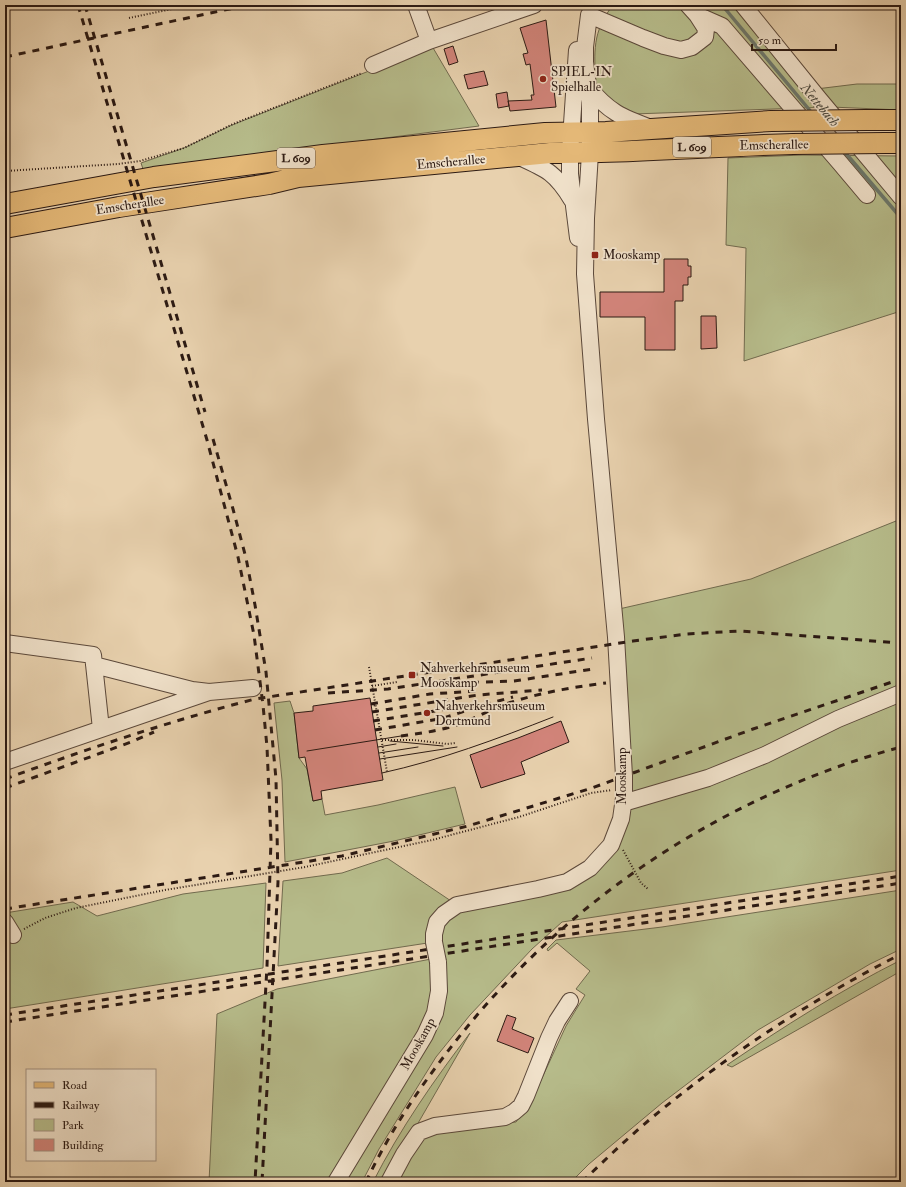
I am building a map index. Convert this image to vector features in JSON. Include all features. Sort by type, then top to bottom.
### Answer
[{"type":"main road","name":"Emscherallee","points":[[5,204],[154,177],[324,155],[545,133],[652,129],[771,121],[901,120]]},
{"type":"main road","name":"Emscherallee","points":[[5,228],[119,207],[269,184],[298,177],[517,156],[550,153],[590,153],[735,145],[893,143]]},
{"type":"street","points":[[416,5],[429,41]]},
{"type":"street","points":[[372,66],[429,41],[534,5]]},
{"type":"street","points":[[743,5],[901,197]]},
{"type":"street","points":[[588,9],[643,38],[664,46],[681,50],[692,47],[705,37],[706,29],[693,10]]},
{"type":"street","points":[[581,132],[588,87],[585,47],[588,9]]},
{"type":"street","points":[[581,132],[577,48],[582,25],[588,9]]},
{"type":"street","points":[[693,10],[722,26],[866,195]]},
{"type":"street","points":[[588,87],[600,101],[611,110],[624,118],[652,129]]},
{"type":"street","name":"Mooskamp","points":[[336,1182],[425,1035],[435,1013],[439,991],[438,962],[434,942],[437,922],[444,914],[457,905],[476,900],[538,890],[567,882],[590,868],[611,845],[621,819],[624,796],[624,776],[616,637],[588,328],[585,268],[590,153],[581,132]]},
{"type":"street","name":"Mooskamp","points":[[581,132],[570,153],[570,174],[580,252],[585,268]]},
{"type":"street","points":[[517,156],[544,169],[556,177],[573,202]]},
{"type":"street","points":[[5,643],[93,655],[101,729]]},
{"type":"street","points":[[94,665],[192,690],[210,692],[253,688]]},
{"type":"street","points":[[5,762],[210,692]]},
{"type":"street","points":[[624,796],[708,778],[765,755],[838,719],[901,693]]},
{"type":"street","points":[[389,1182],[404,1154],[419,1132],[436,1126],[505,1117],[521,1106],[549,1038],[557,1021],[570,1001]]},
{"type":"path","points":[[129,18],[191,5]]},
{"type":"path","points":[[5,171],[118,164],[140,161],[184,148],[233,124],[370,70],[372,66]]},
{"type":"path","points":[[369,667],[387,772]]},
{"type":"path","points":[[372,686],[397,682]]},
{"type":"path","points":[[371,704],[376,706]]},
{"type":"path","points":[[382,740],[414,740],[447,744],[455,743]]},
{"type":"path","points":[[9,928],[76,908],[165,890],[305,867],[432,840],[519,817],[591,793],[624,796]]},
{"type":"path","points":[[615,834],[642,883],[648,889]]},
{"type":"green space","points":[[613,5],[749,5],[816,89],[857,84],[901,84],[901,110],[831,107],[633,114],[622,112],[596,84],[595,52],[598,33],[601,24]]},
{"type":"green space","points":[[429,41],[479,126],[143,169],[141,163],[184,148],[232,125],[369,71]]},
{"type":"green space","points":[[803,155],[901,156],[901,311],[744,361],[746,248],[726,245],[728,158]]},
{"type":"green space","points":[[901,519],[901,870],[562,922],[532,949],[470,1015],[436,1057],[379,1149],[362,1182],[209,1182],[217,1014],[277,989],[431,959],[434,942],[278,966],[283,881],[342,873],[387,858],[457,905],[567,882],[625,821],[619,609],[751,579]]},
{"type":"green space","points":[[290,701],[294,713],[299,758],[307,769],[313,801],[322,799],[325,815],[378,805],[455,787],[465,824],[394,841],[285,862],[282,780],[274,703]]},
{"type":"green space","points":[[266,883],[263,968],[5,1009],[5,913],[73,902],[97,916],[183,894]]},
{"type":"green space","points":[[901,890],[901,949],[870,964],[758,1030],[662,1103],[589,1164],[571,1182],[393,1182],[419,1136],[450,1127],[516,1122],[530,1104],[566,1026],[585,995],[576,989],[590,971],[557,943],[548,951],[547,949],[556,940],[662,927]]},
{"type":"green space","points":[[901,960],[901,971],[732,1067],[727,1065],[812,1010]]},
{"type":"green space","points":[[470,1033],[386,1182],[373,1182],[394,1143],[418,1105]]},
{"type":"building","points":[[546,20],[556,107],[510,111],[508,101],[532,100],[531,95],[534,95],[530,64],[526,65],[523,54],[528,53],[520,28]]},
{"type":"building","points":[[453,46],[458,62],[449,65],[444,49]]},
{"type":"building","points":[[484,71],[488,85],[468,89],[464,75]]},
{"type":"building","points":[[507,92],[509,106],[498,108],[496,94]]},
{"type":"building","points":[[664,259],[688,259],[688,266],[691,266],[691,277],[688,277],[688,285],[683,285],[683,301],[675,301],[675,350],[645,350],[645,317],[600,317],[600,292],[664,292]]},
{"type":"building","points":[[701,316],[716,316],[717,348],[701,349]]},
{"type":"building","points":[[370,698],[383,780],[321,791],[322,799],[313,801],[305,757],[299,758],[294,713],[313,711],[313,706]]},
{"type":"building","points":[[561,721],[569,742],[521,762],[525,774],[481,788],[470,755]]},
{"type":"building","points":[[507,1015],[516,1018],[512,1029],[534,1038],[528,1053],[497,1041]]},
{"type":"waterway","name":"Nettebach","points":[[722,5],[812,113]]},
{"type":"waterway","name":"Nettebach","points":[[843,150],[901,218]]},
{"type":"tram line","points":[[382,773],[426,762],[469,748],[553,717]]},
{"type":"tram line","points":[[307,751],[401,736]]},
{"type":"tram line","points":[[390,741],[443,746]]},
{"type":"tram line","points":[[378,747],[396,744]]},
{"type":"tram line","points":[[379,753],[418,747]]},
{"type":"tram line","points":[[380,759],[457,747]]},
{"type":"railway","points":[[78,5],[207,440],[238,557],[254,635],[267,747],[271,840],[267,966],[255,1182]]},
{"type":"railway","points":[[85,5],[205,412]]},
{"type":"railway","points":[[5,57],[248,5]]},
{"type":"railway","points":[[213,439],[246,558],[255,605],[266,672],[276,779],[278,882],[262,1182]]},
{"type":"railway","points":[[5,779],[129,736],[255,699],[633,641],[687,634],[739,631],[901,643]]},
{"type":"railway","points":[[328,693],[388,689],[592,658]]},
{"type":"railway","points":[[458,683],[514,681],[593,669]]},
{"type":"railway","points":[[5,909],[342,856],[468,826],[592,788],[753,729],[901,679]]},
{"type":"railway","points":[[401,736],[451,727],[501,706],[535,695],[606,683]]},
{"type":"railway","points":[[372,712],[478,695],[542,690]]},
{"type":"railway","points":[[371,704],[430,694],[478,691]]},
{"type":"railway","points":[[375,730],[444,718],[513,697]]},
{"type":"railway","points":[[373,721],[466,706]]},
{"type":"railway","points":[[5,788],[131,742],[154,732]]},
{"type":"railway","points":[[366,1182],[402,1116],[445,1055],[490,1001],[538,950],[591,905],[648,863],[707,826],[769,795],[834,768],[901,747]]},
{"type":"railway","points":[[5,1015],[901,876]]},
{"type":"railway","points":[[5,1022],[901,883]]},
{"type":"railway","points":[[582,1182],[612,1153],[665,1107],[721,1064],[779,1024],[870,970],[901,954]]},
{"type":"place","name":"SPIEL-IN Spielhalle","points":[[543,79]]},
{"type":"place","name":"Mooskamp","points":[[595,255]]},
{"type":"place","name":"Nahverkehrsmuseum Mooskamp","points":[[412,675]]},
{"type":"place","name":"Nahverkehrsmuseum Dortmund","points":[[427,713]]}]
